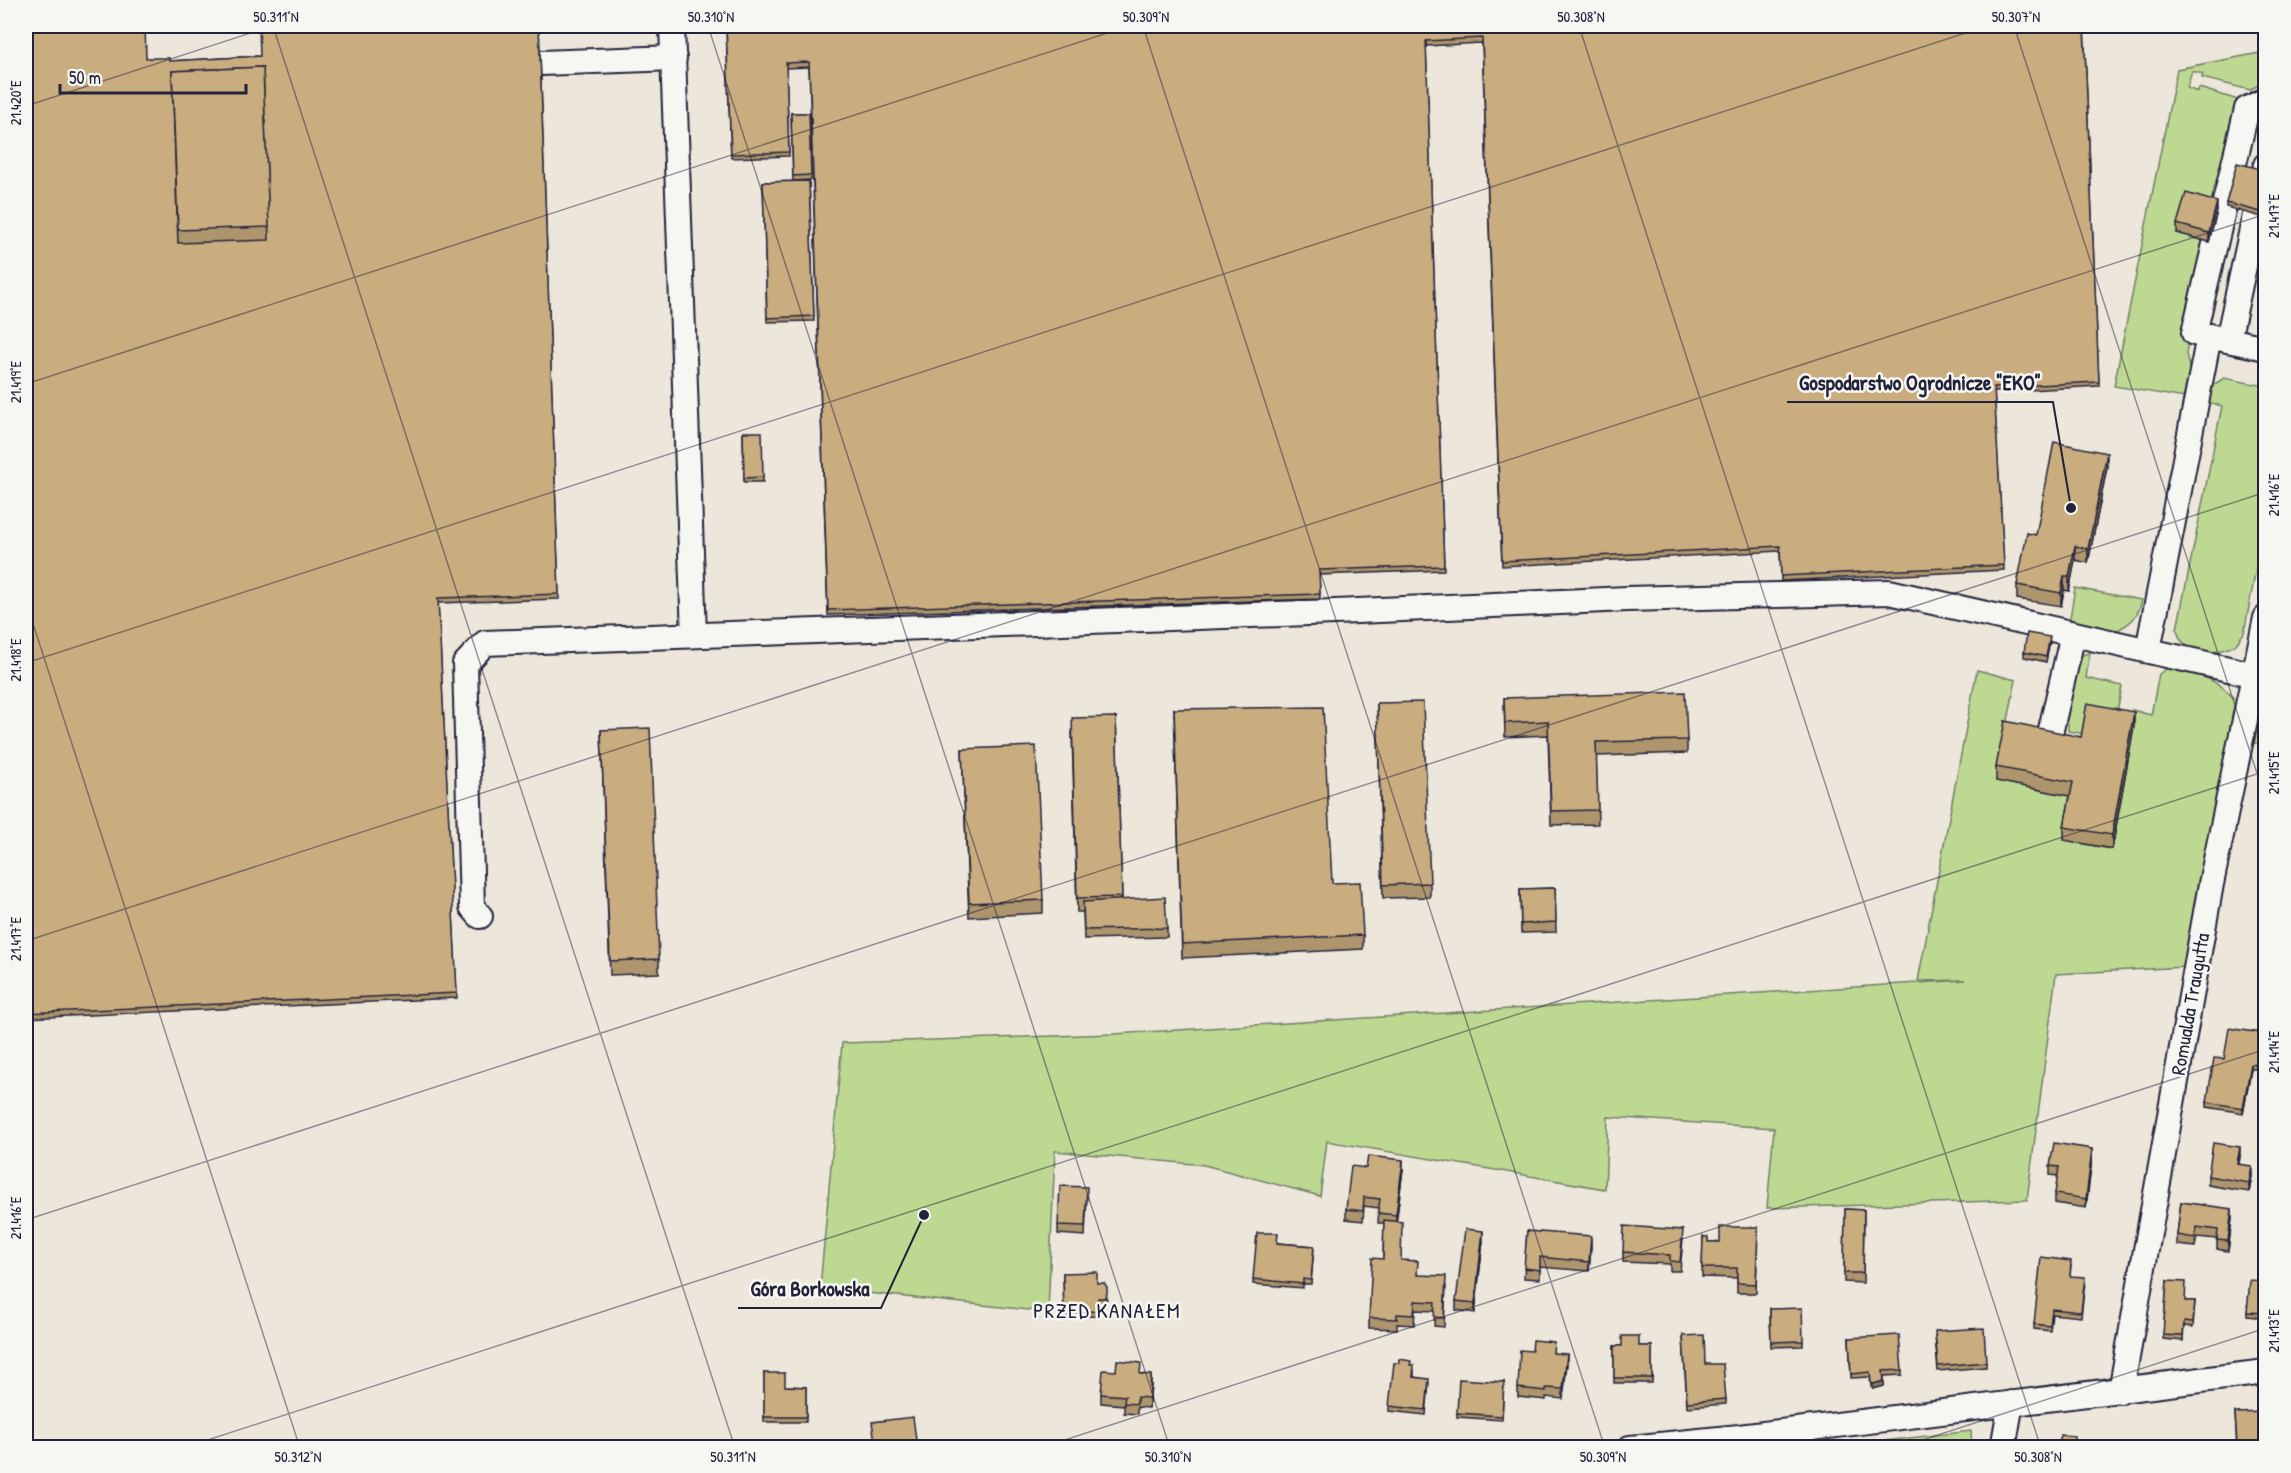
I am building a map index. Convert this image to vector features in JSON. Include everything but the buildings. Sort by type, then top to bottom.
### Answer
[{"type":"street","points":[[672,26],[694,635]]},
{"type":"street","points":[[541,63],[674,58]]},
{"type":"street","points":[[2265,100],[2247,109],[2194,333],[2265,344]]},
{"type":"street","points":[[2148,650],[2218,338],[2265,165]]},
{"type":"street","points":[[480,916],[472,907],[465,664],[485,643],[1347,612],[1639,599],[1889,592],[2255,675]]},
{"type":"street","name":"Romualda Traugutta","points":[[2121,1391],[2211,884],[2265,618]]},
{"type":"street","points":[[2049,738],[2073,634]]},
{"type":"street","points":[[1630,1448],[1739,1437],[2265,1372]]},
{"type":"street","points":[[2003,1448],[2011,1403]]},
{"type":"green space","points":[[2265,52],[2265,81],[2250,90],[2202,78],[2203,74],[2192,71],[2187,88],[2198,92],[2199,88],[2245,102],[2217,211],[2177,233],[2209,242],[2186,354],[2190,371],[2185,398],[2114,386],[2177,69]]},
{"type":"green space","points":[[2224,378],[2265,386],[2265,521],[2244,633],[2233,646],[2215,652],[2200,652],[2183,642],[2177,629],[2222,406],[2207,402],[2210,387]]},
{"type":"green space","points":[[2075,588],[2142,600],[2133,619],[2115,631],[2075,624],[2070,618]]},
{"type":"green space","points":[[2090,652],[2086,678],[2122,686],[2115,722],[2084,734],[2068,731],[2068,724],[2063,718],[2080,656]]},
{"type":"green space","points":[[2168,668],[2214,681],[2236,701],[2185,967],[2056,974],[2027,1200],[1767,1208],[1774,1128],[1608,1117],[1605,1189],[1327,1141],[1320,1196],[1204,1165],[1055,1151],[1048,1312],[820,1288],[842,1043],[1114,1034],[1965,980],[1918,981],[1977,670],[2016,680],[1996,781],[2073,796],[2064,840],[2111,849],[2132,710],[2151,715],[2159,674]]},
{"type":"green space","points":[[2265,682],[2265,745],[2254,743]]},
{"type":"green space","points":[[1971,1431],[1972,1447],[1885,1447],[1884,1441]]},
{"type":"place","name":"Gospodarstwo Ogrodnicze \"EKO\"","points":[[2071,508]]},
{"type":"place","name":"Góra Borkowska","points":[[924,1215]]},
{"type":"district","name":"PRZED KANAŁEM","points":[[1107,1311]]}]
